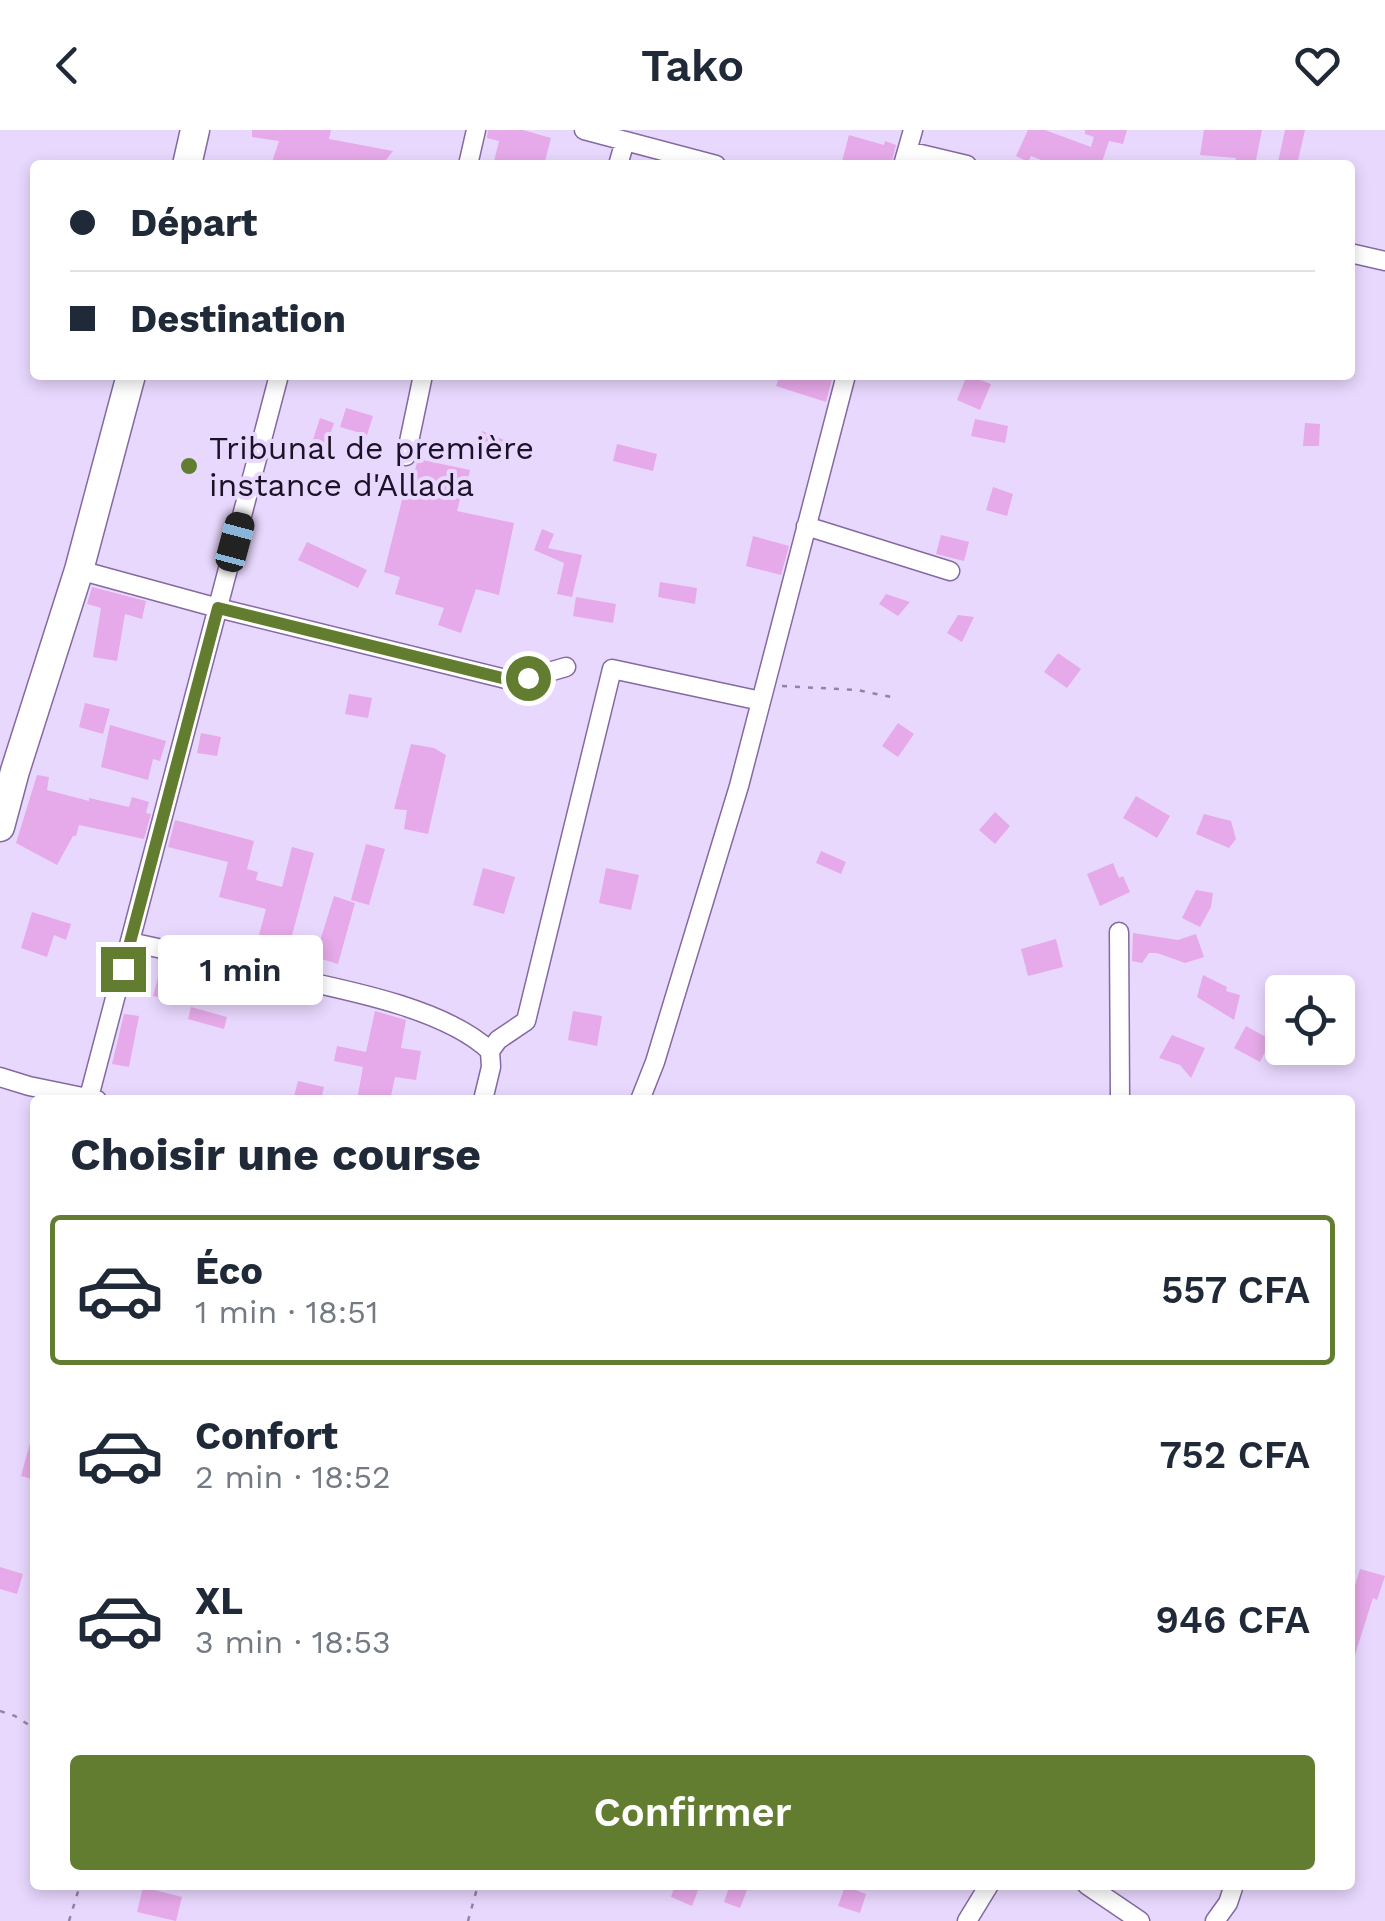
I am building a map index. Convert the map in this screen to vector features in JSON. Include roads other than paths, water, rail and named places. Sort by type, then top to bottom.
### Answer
[{"type":"main road","points":[[188,160],[195,130]]},
{"type":"main road","points":[[0,828],[14,770],[79,570],[130,380]]},
{"type":"street","points":[[469,160],[476,130]]},
{"type":"street","points":[[584,130],[697,160]]},
{"type":"street","points":[[905,158],[913,130]]},
{"type":"street","points":[[619,160],[625,141]]},
{"type":"street","points":[[1355,254],[1385,260]]},
{"type":"street","points":[[94,1095],[278,380]]},
{"type":"street","points":[[406,456],[422,380]]},
{"type":"street","points":[[642,1095],[728,823],[845,380]]},
{"type":"street","points":[[806,526],[950,571]]},
{"type":"street","points":[[79,570],[510,680],[566,668]]},
{"type":"street","points":[[484,1095],[490,1051],[498,1040],[526,1021],[612,669],[763,692]]},
{"type":"street","points":[[1119,932],[1120,1095]]},
{"type":"street","points":[[130,942],[370,997],[445,1021],[490,1051]]},
{"type":"street","points":[[0,1077],[77,1095]]},
{"type":"street","points":[[967,1921],[986,1890]]},
{"type":"street","points":[[1094,1890],[1140,1921]]},
{"type":"street","points":[[1215,1921],[1228,1904],[1232,1890]]},
{"type":"place","name":"Tribunal de première instance d'Allada","points":[[189,466]]}]
